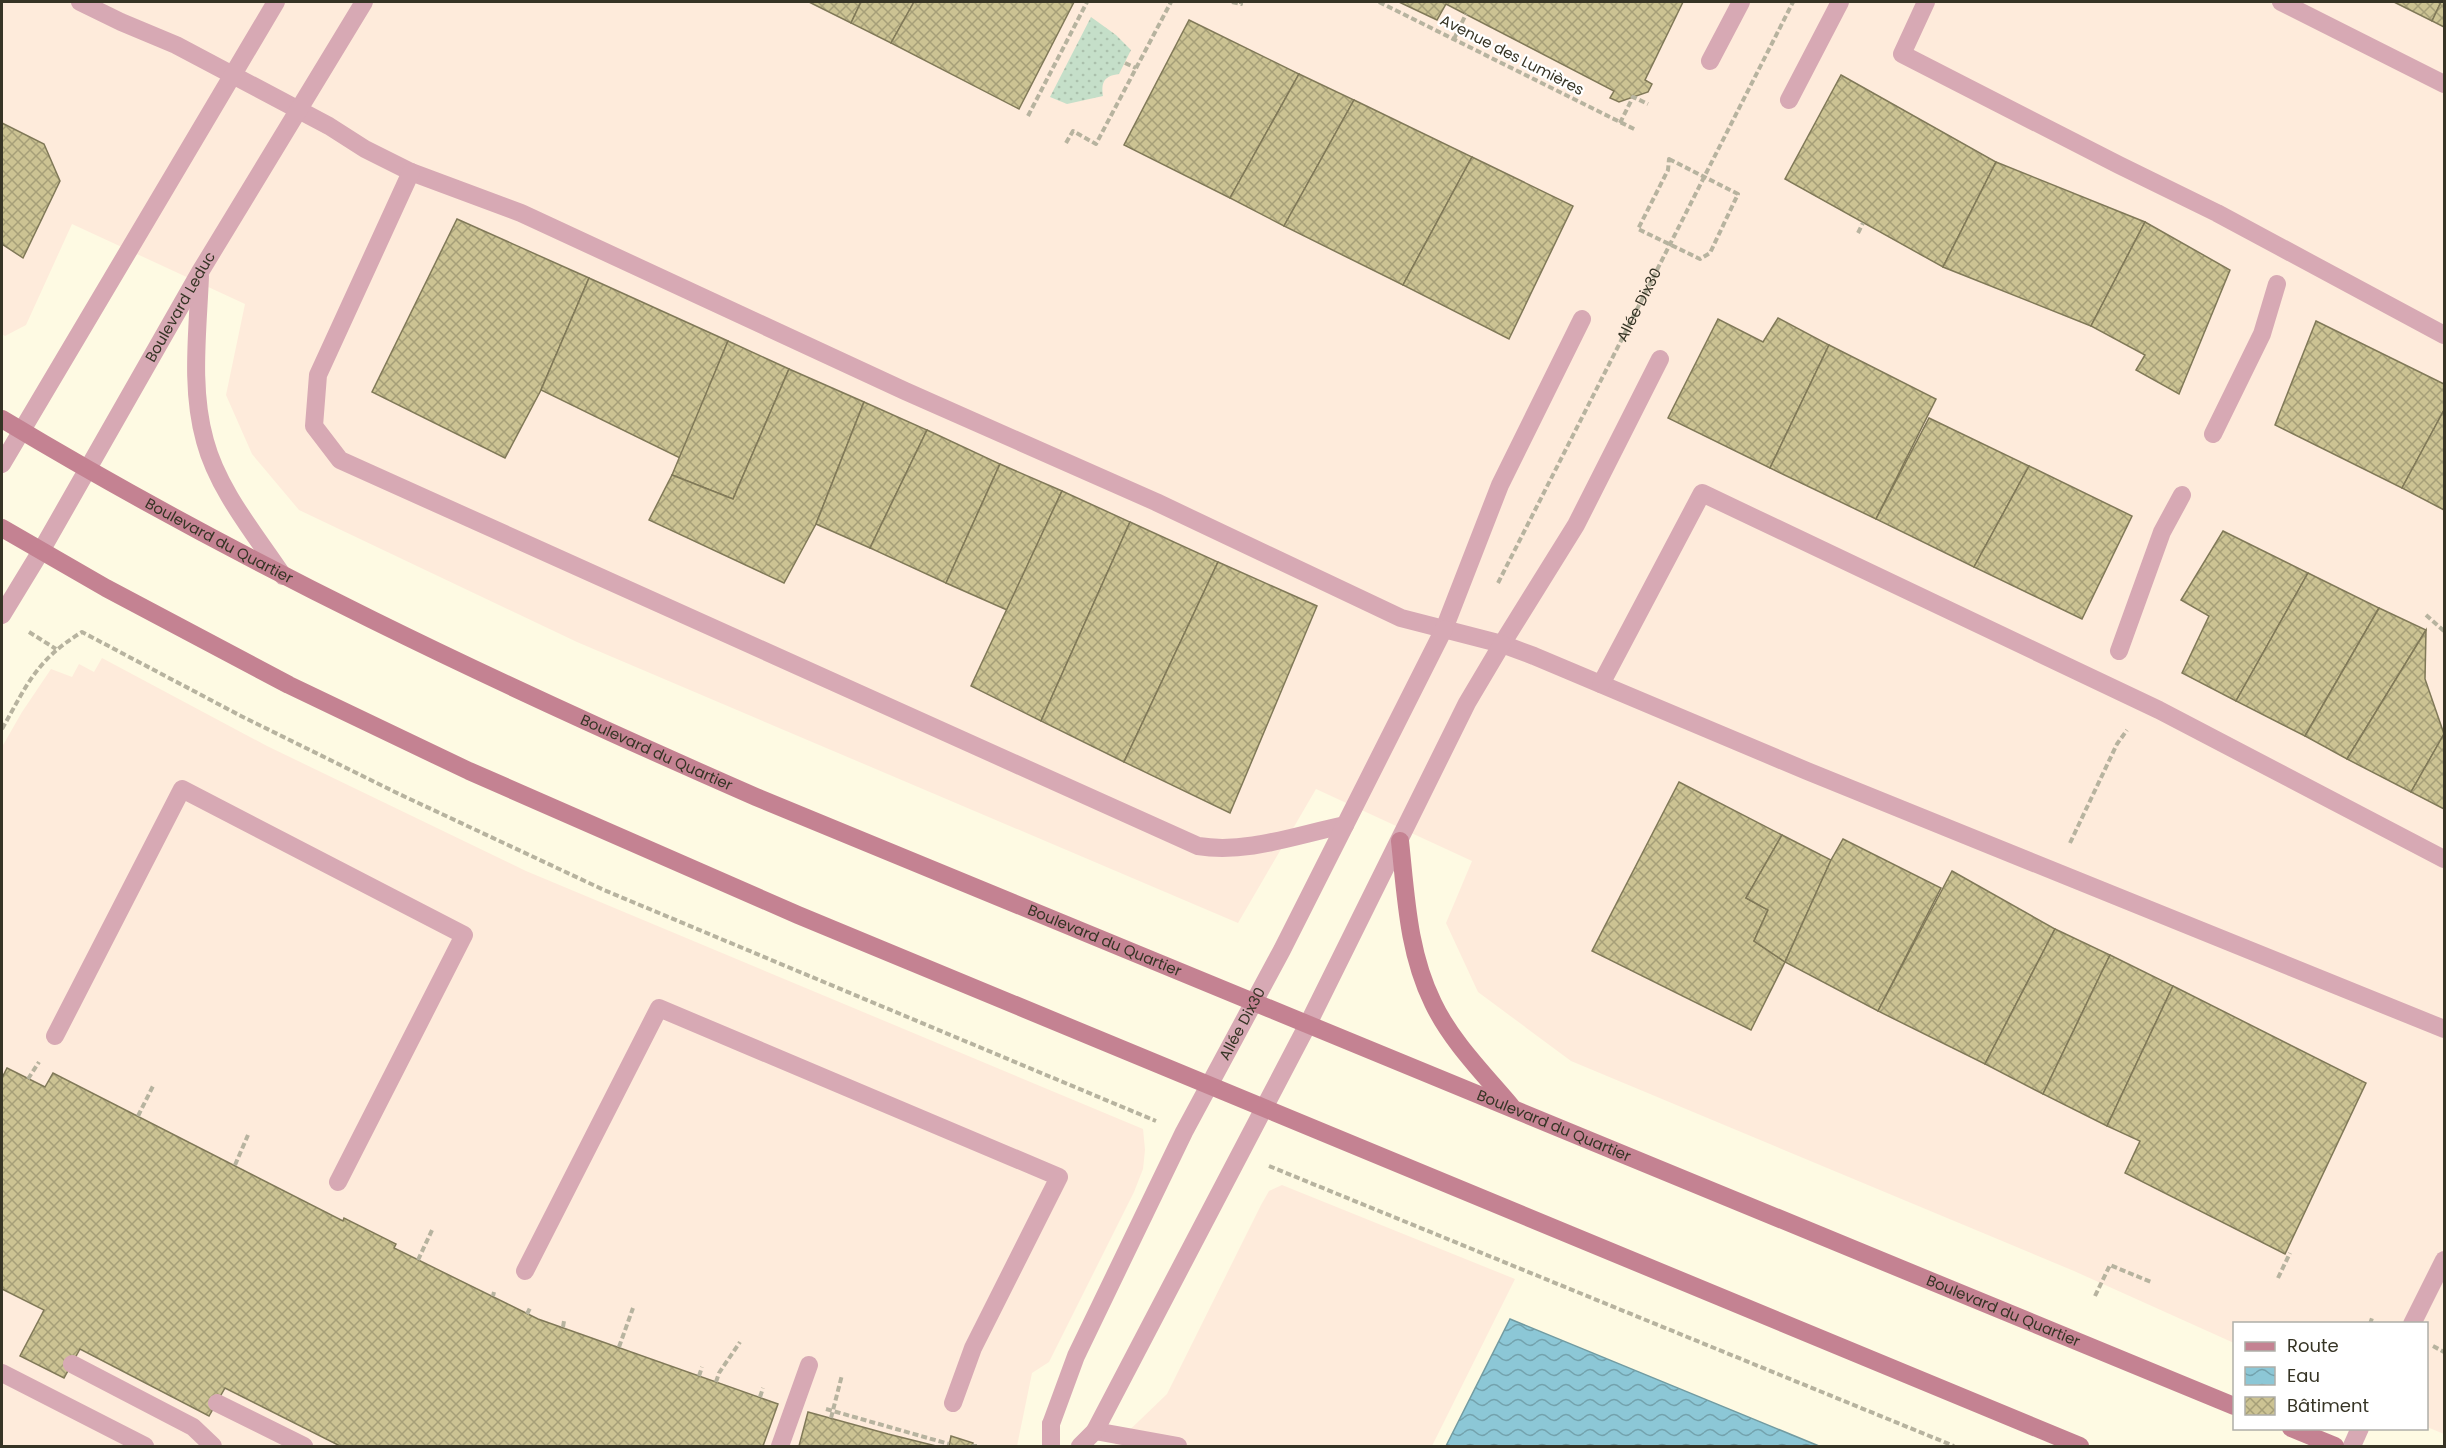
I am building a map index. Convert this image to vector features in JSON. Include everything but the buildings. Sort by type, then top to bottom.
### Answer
[{"type":"main road","name":"Boulevard du Quartier","points":[[2,419],[170,517],[283,576],[509,687],[653,752],[756,797],[1512,1108],[1773,1218],[2233,1405]]},
{"type":"main road","points":[[2,528],[290,685],[469,771],[798,915],[2080,1446]]},
{"type":"main road","points":[[1400,841],[1409,932],[1433,1005],[1448,1028],[1512,1108]]},
{"type":"main road","points":[[2296,1430],[2335,1446]]},
{"type":"street","points":[[80,2],[176,45],[299,109],[365,149],[411,171],[522,213],[905,391],[1156,502],[1401,618],[1502,644],[1807,771],[2443,1024]]},
{"type":"street","points":[[2,464],[276,2]]},
{"type":"street","name":"Boulevard Leduc","points":[[2,615],[200,272],[364,2]]},
{"type":"street","points":[[1710,62],[1741,2]]},
{"type":"street","points":[[1789,100],[1840,2]]},
{"type":"street","points":[[1926,2],[1902,54],[2098,155],[2217,213],[2445,335]]},
{"type":"street","points":[[2281,2],[2445,84]]},
{"type":"street","points":[[411,171],[318,375],[314,426],[340,460],[1198,846],[1238,849],[1345,825]]},
{"type":"street","points":[[200,272],[196,390],[205,442],[213,464],[231,497],[283,576]]},
{"type":"street","points":[[2213,434],[2262,334],[2277,284]]},
{"type":"street","name":"Allée Dix30","points":[[1051,1446],[1051,1424],[1076,1356],[1208,1085],[1254,1003],[1444,629],[1500,485],[1582,319]]},
{"type":"street","points":[[1080,1446],[1095,1431],[1308,1024],[1467,703],[1576,525],[1660,359]]},
{"type":"street","points":[[1601,684],[1702,493],[2159,710],[2445,859]]},
{"type":"street","points":[[2119,651],[2162,532],[2182,495]]},
{"type":"street","points":[[55,1036],[182,789],[464,935],[338,1182]]},
{"type":"street","points":[[525,1271],[659,1008],[1059,1177],[973,1348],[953,1403]]},
{"type":"street","points":[[2413,1322],[2445,1260]]},
{"type":"street","points":[[72,1364],[193,1427],[213,1446]]},
{"type":"street","points":[[780,1446],[809,1365]]},
{"type":"street","points":[[2,1373],[145,1446]]},
{"type":"street","points":[[217,1403],[304,1446]]},
{"type":"street","points":[[2352,1446],[2359,1430]]},
{"type":"street","points":[[1095,1431],[1178,1446]]},
{"type":"path","points":[[1028,116],[1087,2]]},
{"type":"path","points":[[1066,143],[1072,131],[1096,144],[1171,2]]},
{"type":"path","points":[[1232,2],[1241,4],[1241,2]]},
{"type":"path","name":"Avenue des Lumières","points":[[1379,2],[1636,130]]},
{"type":"path","points":[[1393,9],[1397,2]]},
{"type":"path","name":"Allée Dix30","points":[[1494,592],[1793,2]]},
{"type":"path","points":[[1454,39],[1467,14]]},
{"type":"path","points":[[1125,63],[1136,68]]},
{"type":"path","points":[[1620,123],[1633,97],[1648,104]]},
{"type":"path","points":[[1669,159],[1704,177],[1738,194],[1710,253],[1700,259],[1638,229],[1668,170],[1669,159]]},
{"type":"path","points":[[1858,233],[1863,223]]},
{"type":"path","points":[[2426,615],[2443,629]]},
{"type":"path","points":[[2,729],[41,664],[56,649],[82,632],[241,716],[386,788],[593,885],[1134,1112]]},
{"type":"path","points":[[46,642],[56,649]]},
{"type":"path","points":[[2070,843],[2117,744],[2128,729]]},
{"type":"path","points":[[28,1079],[37,1065]]},
{"type":"path","points":[[138,1116],[153,1086]]},
{"type":"path","points":[[235,1165],[248,1135]]},
{"type":"path","points":[[1286,1172],[1954,1446]]},
{"type":"path","points":[[418,1260],[433,1228]]},
{"type":"path","points":[[2278,1278],[2290,1253]]},
{"type":"path","points":[[2096,1296],[2110,1265],[2151,1282]]},
{"type":"path","points":[[527,1314],[530,1308]]},
{"type":"path","points":[[619,1347],[633,1308]]},
{"type":"path","points":[[2370,1322],[2372,1318]]},
{"type":"path","points":[[563,1327],[564,1321]]},
{"type":"path","points":[[716,1382],[719,1372],[740,1342]]},
{"type":"path","points":[[699,1376],[702,1367]]},
{"type":"path","points":[[831,1418],[842,1375]]},
{"type":"path","points":[[760,1398],[763,1388]]},
{"type":"path","points":[[824,1408],[949,1444]]},
{"type":"path","points":[[873,1430],[874,1423]]},
{"type":"path","points":[[901,1437],[903,1431]]},
{"type":"path","points":[[930,1445],[932,1439]]},
{"type":"path","points":[[972,1446],[977,1446]]},
{"type":"shaded area","points":[[2,2],[2444,2],[2444,1434],[2428,1427],[2428,1322],[2233,1322],[2233,1343],[2074,1271],[1571,1061],[1478,992],[1446,923],[1472,861],[1316,789],[1238,923],[577,642],[299,510],[252,454],[226,395],[245,304],[72,224],[26,325],[5,336],[2,334]]},
{"type":"shaded area","points":[[102,658],[267,746],[526,871],[1143,1129],[1145,1150],[1143,1169],[1134,1192],[1049,1362],[1032,1373],[1017,1446],[2,1446],[2,747],[51,669],[72,677],[79,664],[94,672]]},
{"type":"shaded area","points":[[1282,1185],[1515,1279],[1432,1446],[1113,1446],[1167,1394],[1261,1205],[1269,1191]]},
{"type":"green space","points":[[1091,17],[1116,35],[1131,50],[1119,74],[1105,80],[1103,96],[1067,104],[1050,97]]},
{"type":"water","points":[[1510,1319],[1819,1446],[1446,1446]]}]
